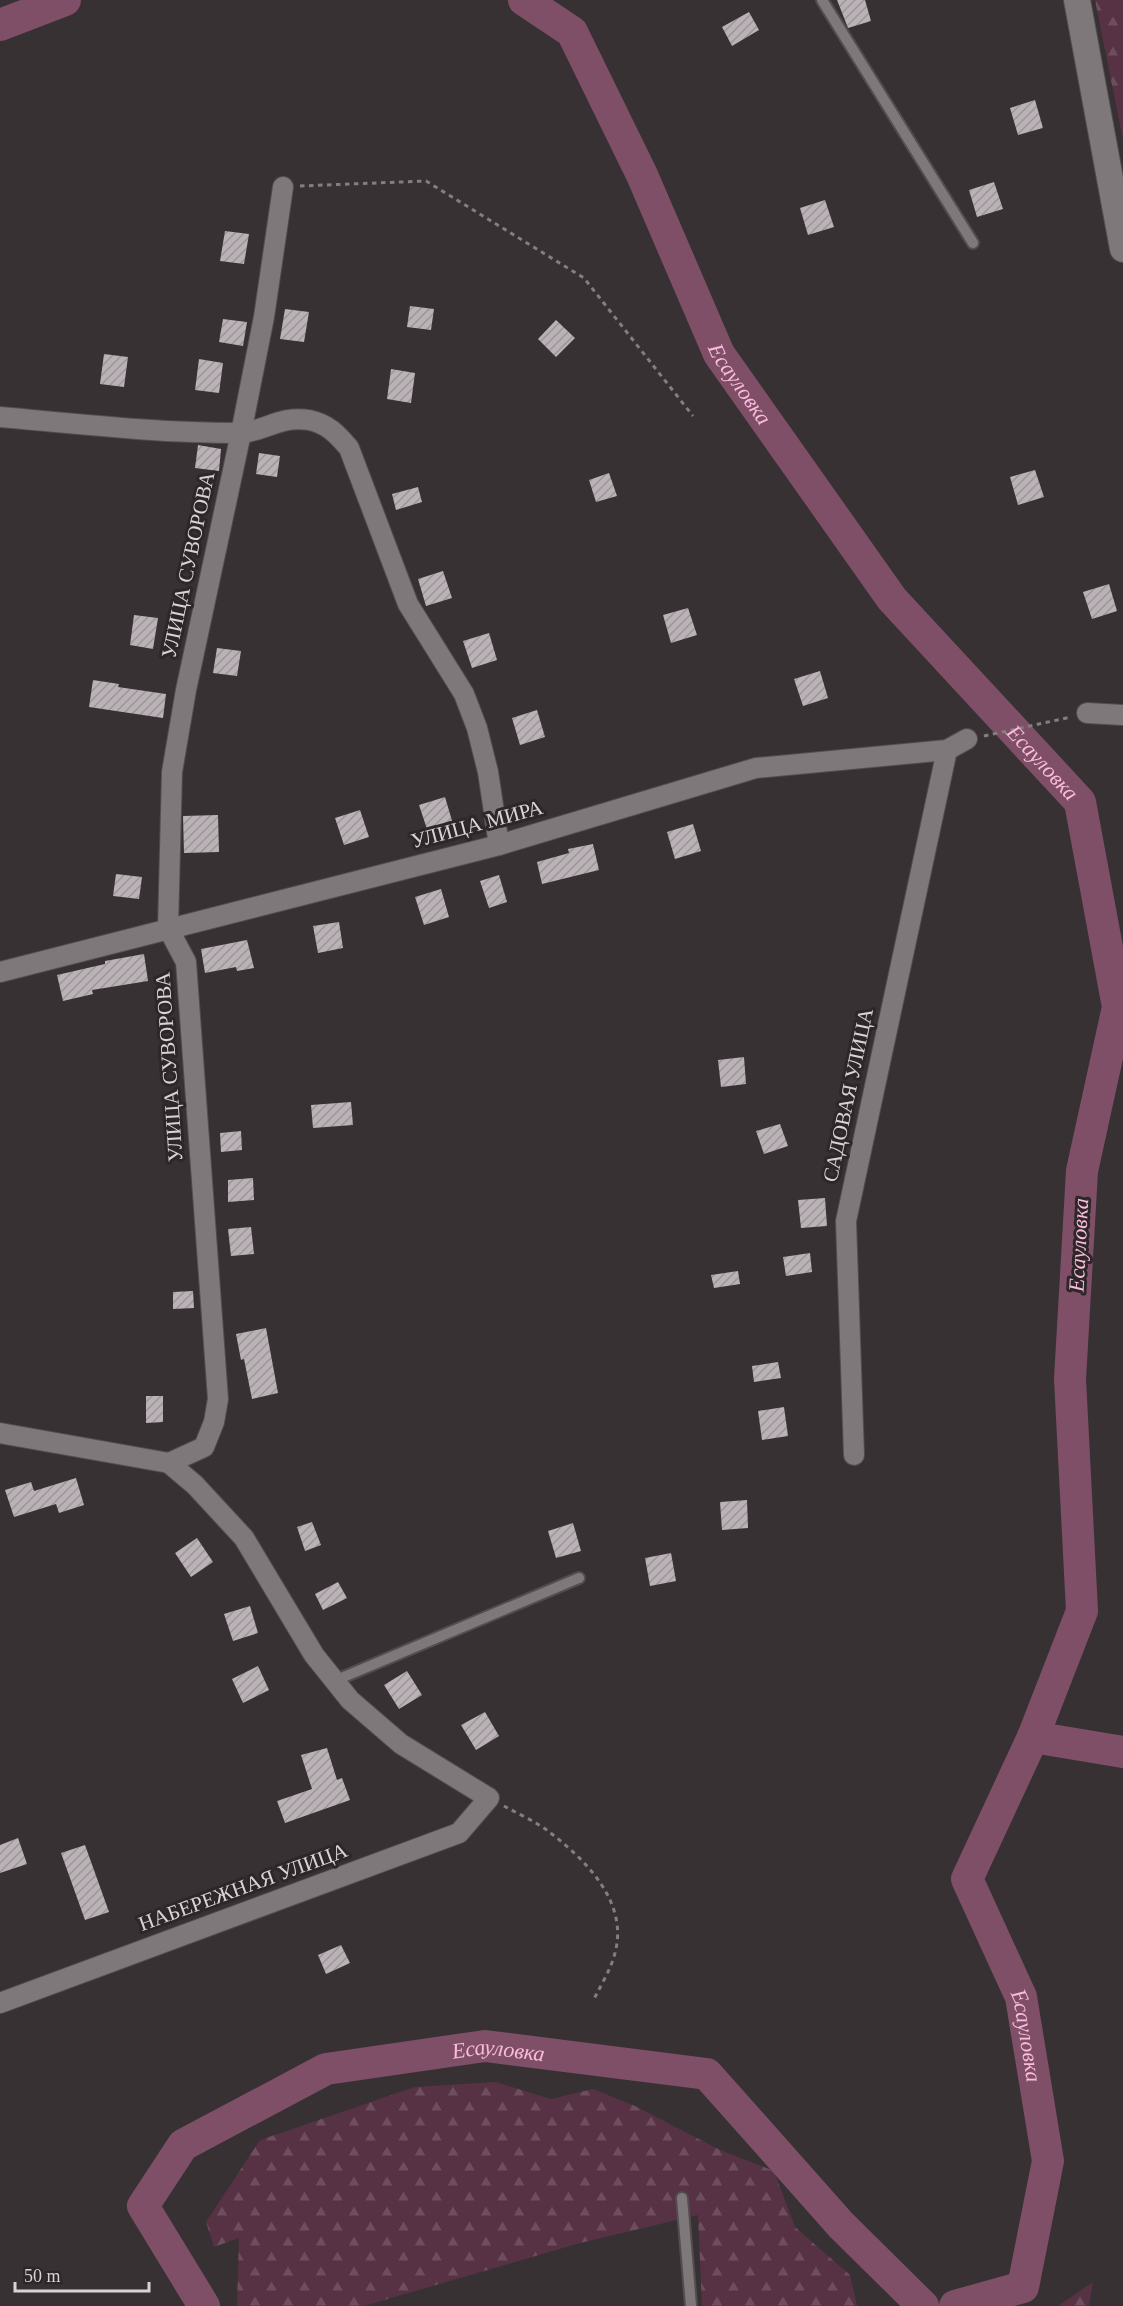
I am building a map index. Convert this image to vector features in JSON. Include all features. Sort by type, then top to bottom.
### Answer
[{"type":"street","points":[[1077,0],[1123,249]]},
{"type":"street","name":"УЛИЦА СУВОРОВА","points":[[169,1463],[204,1447],[214,1422],[218,1399],[186,962],[168,928],[174,756],[264,317],[283,187]]},
{"type":"street","points":[[0,417],[146,429],[241,433],[284,420],[306,420],[323,423],[338,435],[349,448],[408,604],[464,694],[477,728],[488,772],[499,845]]},
{"type":"street","points":[[1087,713],[1123,715]]},
{"type":"street","name":"УЛИЦА МИРА","points":[[0,972],[499,845],[756,768],[947,750],[967,739]]},
{"type":"street","name":"САДОВАЯ УЛИЦА","points":[[854,1455],[846,1221],[947,750]]},
{"type":"street","points":[[0,1433],[169,1463],[195,1485],[244,1538],[314,1655],[350,1700],[401,1744],[489,1798]]},
{"type":"street","name":"НАБЕРЕЖНАЯ УЛИЦА","points":[[0,2003],[459,1833],[489,1798]]},
{"type":"lane","points":[[822,0],[973,243]]},
{"type":"lane","points":[[334,1681],[579,1578]]},
{"type":"lane","points":[[682,2198],[691,2306]]},
{"type":"path","points":[[283,187],[426,182],[584,278],[693,416]]},
{"type":"path","points":[[967,739],[1087,713]]},
{"type":"path","points":[[489,1798],[548,1830],[592,1871],[610,1898],[617,1919],[615,1953],[594,2000]]},
{"type":"green space","points":[[1095,0],[1123,0],[1123,140]]},
{"type":"green space","points":[[496,2082],[551,2099],[593,2089],[635,2106],[720,2150],[774,2171],[795,2227],[850,2275],[857,2306],[702,2306],[698,2215],[580,2243],[364,2306],[237,2306],[239,2238],[214,2247],[206,2222],[260,2140],[415,2087]]},
{"type":"green space","points":[[1093,2282],[1089,2306],[1058,2306]]},
{"type":"building","points":[[837,0],[865,0],[871,21],[848,28]]},
{"type":"building","points":[[749,12],[759,30],[732,46],[722,27]]},
{"type":"building","points":[[1035,100],[1043,128],[1018,135],[1010,108]]},
{"type":"building","points":[[994,182],[1003,209],[977,217],[969,190]]},
{"type":"building","points":[[825,200],[834,227],[808,235],[800,208]]},
{"type":"building","points":[[225,231],[249,234],[244,264],[220,261]]},
{"type":"building","points":[[410,306],[434,309],[431,330],[407,327]]},
{"type":"building","points":[[285,309],[309,312],[304,342],[280,339]]},
{"type":"building","points":[[223,319],[247,322],[243,346],[219,342]]},
{"type":"building","points":[[556,320],[575,338],[556,357],[538,339]]},
{"type":"building","points":[[104,354],[128,357],[124,387],[100,384]]},
{"type":"building","points":[[199,359],[223,363],[219,393],[195,390]]},
{"type":"building","points":[[391,369],[415,373],[411,403],[387,399]]},
{"type":"building","points":[[198,445],[221,449],[219,471],[195,468]]},
{"type":"building","points":[[259,453],[280,456],[277,477],[256,474]]},
{"type":"building","points":[[1035,470],[1044,497],[1018,505],[1010,477]]},
{"type":"building","points":[[609,473],[617,496],[596,502],[589,480]]},
{"type":"building","points":[[418,487],[422,502],[396,510],[392,494]]},
{"type":"building","points":[[443,571],[452,598],[426,606],[418,579]]},
{"type":"building","points":[[1109,584],[1117,611],[1092,619],[1083,592]]},
{"type":"building","points":[[688,608],[697,635],[671,643],[663,615]]},
{"type":"building","points":[[134,615],[158,618],[153,649],[130,645]]},
{"type":"building","points":[[489,633],[497,660],[472,668],[463,641]]},
{"type":"building","points":[[217,648],[241,651],[237,676],[213,673]]},
{"type":"building","points":[[820,671],[828,698],[803,706],[794,679]]},
{"type":"building","points":[[93,680],[119,684],[118,687],[166,694],[163,718],[89,707]]},
{"type":"building","points":[[537,710],[545,737],[520,745],[512,718]]},
{"type":"building","points":[[445,797],[453,824],[428,832],[419,805]]},
{"type":"building","points":[[360,810],[369,837],[344,845],[335,818]]},
{"type":"building","points":[[218,815],[219,852],[184,853],[183,816]]},
{"type":"building","points":[[693,824],[701,851],[675,859],[667,832]]},
{"type":"building","points":[[593,844],[599,870],[542,884],[537,862],[569,853],[568,849]]},
{"type":"building","points":[[116,874],[142,877],[139,899],[113,896]]},
{"type":"building","points":[[499,875],[507,902],[489,908],[480,881]]},
{"type":"building","points":[[441,889],[449,917],[424,925],[415,897]]},
{"type":"building","points":[[339,922],[343,948],[318,953],[313,926]]},
{"type":"building","points":[[247,940],[254,968],[237,971],[236,967],[205,973],[201,949]]},
{"type":"building","points":[[144,954],[148,981],[92,990],[93,994],[63,1001],[57,975],[105,964],[105,961]]},
{"type":"building","points":[[744,1057],[746,1084],[721,1087],[718,1060]]},
{"type":"building","points":[[351,1102],[353,1125],[313,1128],[311,1105]]},
{"type":"building","points":[[780,1124],[788,1146],[764,1154],[756,1131]]},
{"type":"building","points":[[241,1131],[242,1150],[221,1152],[220,1133]]},
{"type":"building","points":[[253,1178],[254,1200],[228,1202],[228,1180]]},
{"type":"building","points":[[825,1198],[827,1226],[801,1228],[798,1200]]},
{"type":"building","points":[[251,1227],[254,1254],[231,1256],[228,1229]]},
{"type":"building","points":[[810,1253],[812,1272],[786,1276],[783,1257]]},
{"type":"building","points":[[738,1271],[740,1284],[714,1288],[711,1275]]},
{"type":"building","points":[[193,1291],[194,1308],[173,1309],[173,1292]]},
{"type":"building","points":[[266,1328],[278,1393],[252,1399],[236,1334]]},
{"type":"building","points":[[778,1362],[781,1378],[754,1382],[752,1366]]},
{"type":"building","points":[[146,1396],[163,1396],[163,1422],[146,1423]]},
{"type":"building","points":[[784,1407],[788,1436],[762,1440],[758,1411]]},
{"type":"building","points":[[76,1478],[84,1505],[59,1513],[56,1504],[14,1517],[5,1490],[31,1482],[34,1491]]},
{"type":"building","points":[[747,1500],[748,1528],[722,1530],[720,1502]]},
{"type":"building","points":[[312,1522],[321,1545],[305,1551],[297,1527]]},
{"type":"building","points":[[573,1523],[581,1551],[556,1558],[548,1531]]},
{"type":"building","points":[[197,1538],[213,1562],[191,1577],[175,1553]]},
{"type":"building","points":[[671,1553],[676,1581],[650,1586],[645,1558]]},
{"type":"building","points":[[338,1582],[347,1598],[323,1610],[315,1594]]},
{"type":"building","points":[[250,1606],[258,1633],[233,1641],[224,1614]]},
{"type":"building","points":[[258,1666],[269,1690],[243,1703],[232,1679]]},
{"type":"building","points":[[407,1671],[422,1695],[399,1709],[384,1685]]},
{"type":"building","points":[[485,1712],[499,1736],[476,1750],[461,1725]]},
{"type":"building","points":[[327,1748],[337,1780],[342,1778],[350,1800],[285,1823],[277,1801],[312,1789],[301,1755]]},
{"type":"building","points":[[18,1838],[27,1864],[0,1873],[0,1845]]},
{"type":"building","points":[[85,1845],[109,1912],[85,1920],[61,1853]]},
{"type":"building","points":[[341,1945],[350,1963],[326,1974],[318,1955]]},
{"type":"waterway","name":"Есауловка","points":[[0,25],[65,0]]},
{"type":"waterway","name":"Есауловка","points":[[524,0],[572,32],[642,175],[719,354],[892,599],[1080,802],[1118,1007],[1082,1171],[1070,1379],[1082,1611],[1033,1737],[967,1879],[1021,1997],[1048,2161],[1023,2287],[955,2306]]},
{"type":"waterway","name":"Есауловка","points":[[1033,1737],[1123,1752]]},
{"type":"waterway","name":"Есауловка","points":[[204,2306],[143,2206],[183,2145],[326,2069],[485,2046],[707,2074],[842,2226],[923,2306]]}]
